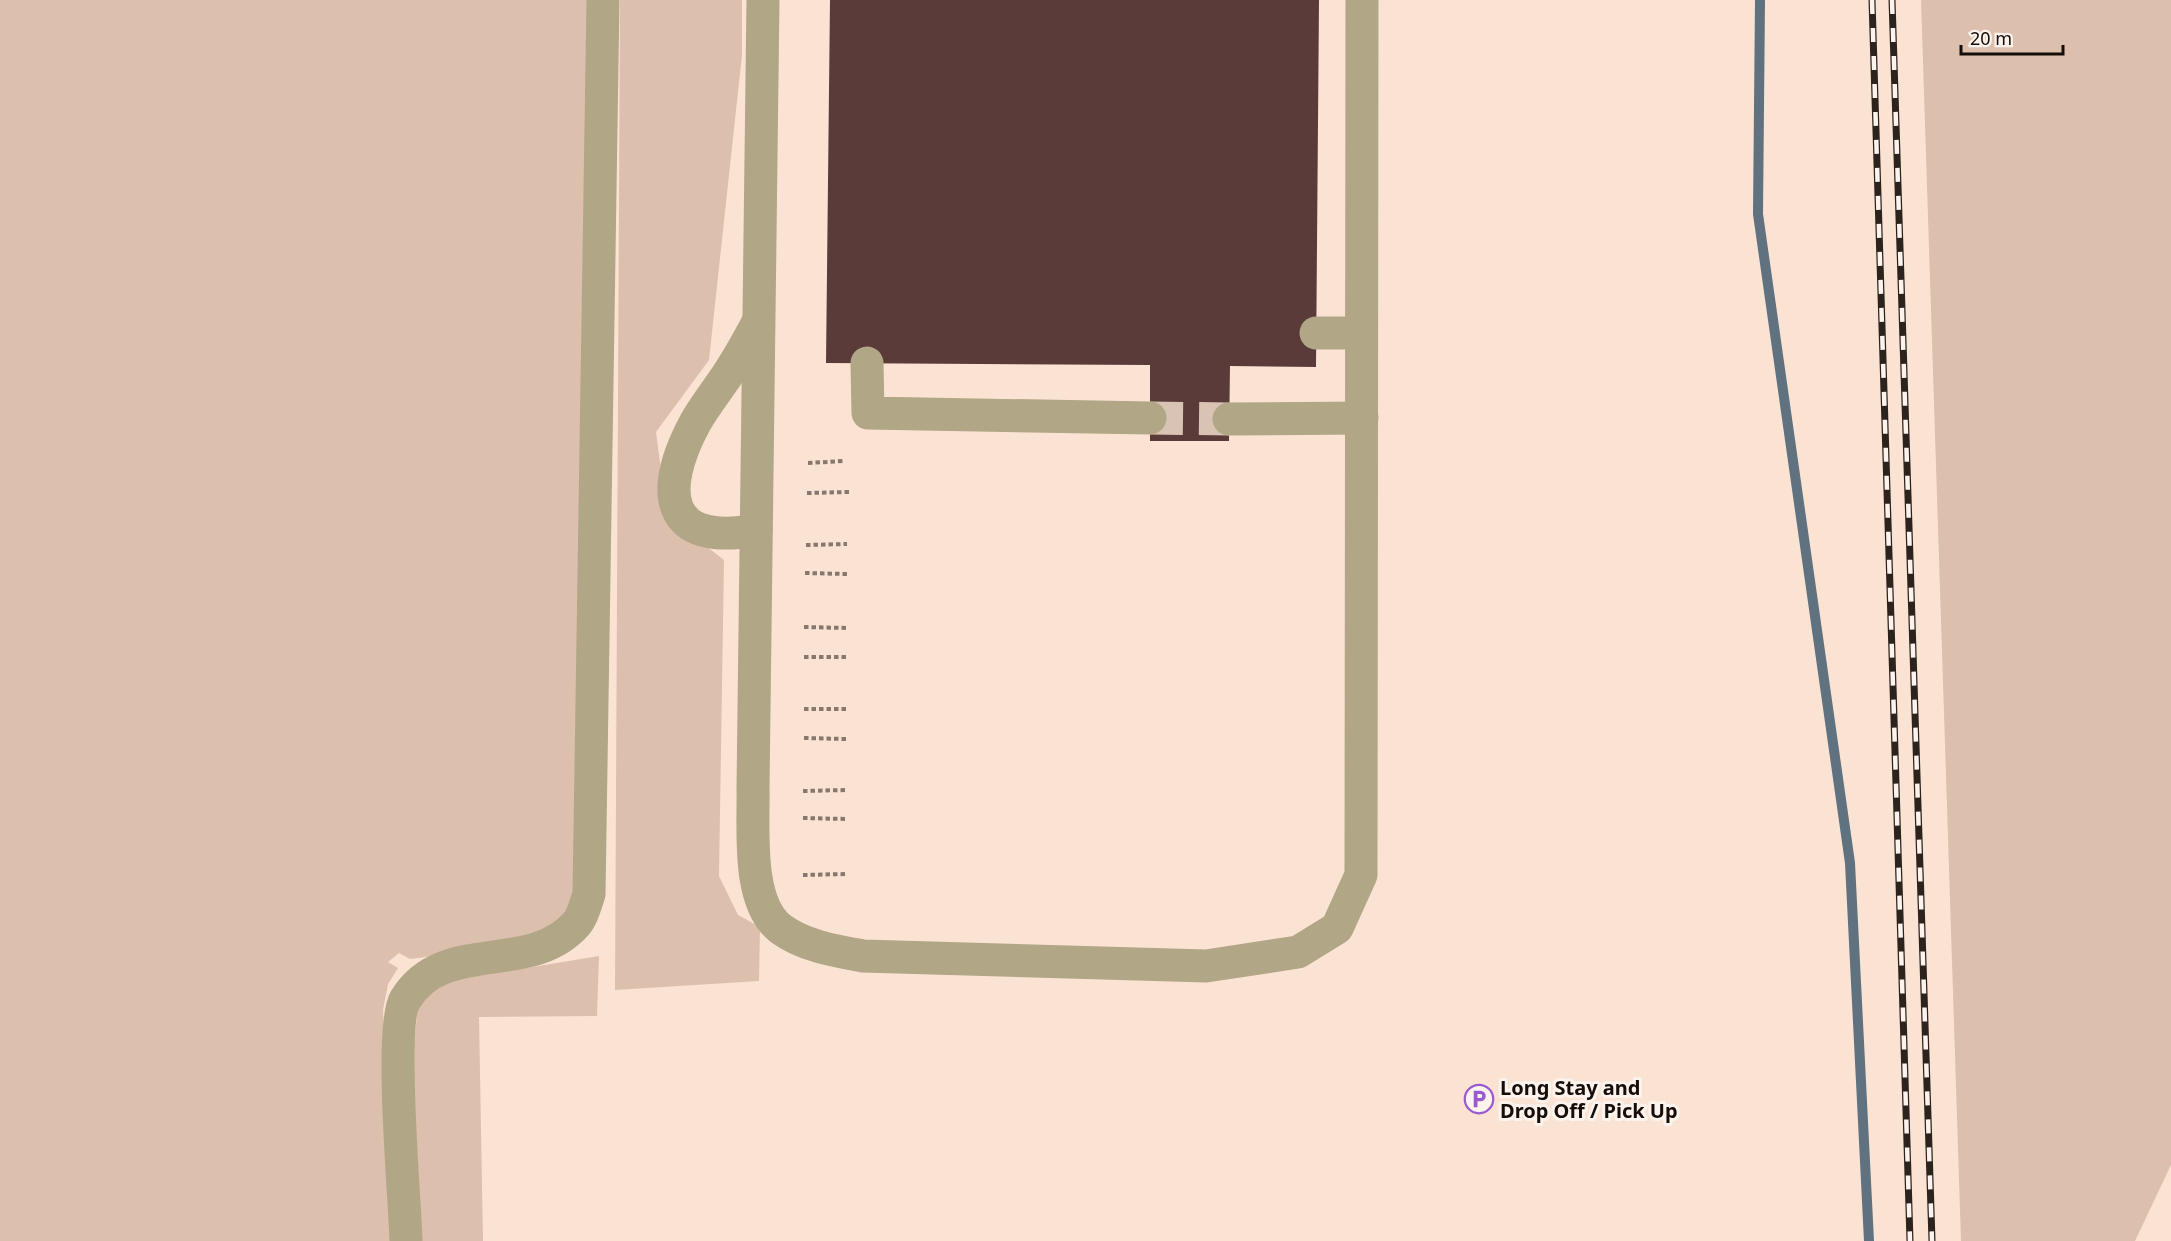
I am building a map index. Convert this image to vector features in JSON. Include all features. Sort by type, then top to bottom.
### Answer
[{"type":"street","points":[[406,1241],[398,1040],[404,1002],[426,975],[458,961],[506,957],[546,947],[577,922],[589,894],[603,0]]},
{"type":"street","points":[[763,0],[754,851],[757,886],[765,911],[780,928],[829,950],[864,956],[1206,966],[1298,952],[1337,928],[1361,875],[1362,0]]},
{"type":"street","points":[[756,530],[728,535],[701,532],[684,521],[676,504],[674,483],[694,424],[733,366],[759,319]]},
{"type":"street","points":[[1316,333],[1361,333]]},
{"type":"street","points":[[867,363],[868,413],[1150,418]]},
{"type":"street","points":[[1230,419],[1362,418]]},
{"type":"path","points":[[807,463],[844,461]]},
{"type":"path","points":[[807,493],[849,492]]},
{"type":"path","points":[[806,545],[847,544]]},
{"type":"path","points":[[805,573],[847,574]]},
{"type":"path","points":[[804,627],[847,628]]},
{"type":"path","points":[[804,657],[847,657]]},
{"type":"path","points":[[804,709],[846,709]]},
{"type":"path","points":[[804,738],[846,739]]},
{"type":"path","points":[[803,790],[846,790]]},
{"type":"path","points":[[803,818],[846,819]]},
{"type":"path","points":[[803,875],[846,874]]},
{"type":"shaded area","points":[[0,0],[591,0],[579,901],[544,942],[410,959],[399,953],[388,962],[398,968],[388,984],[383,1010],[397,1241],[0,1241]]},
{"type":"shaded area","points":[[620,0],[742,0],[742,55],[709,360],[656,432],[667,516],[724,560],[719,876],[738,915],[760,927],[759,981],[615,990]]},
{"type":"shaded area","points":[[1921,0],[2171,0],[2171,1165],[2135,1241],[1961,1241]]},
{"type":"shaded area","points":[[599,956],[597,1016],[479,1017],[483,1241],[415,1241],[408,1100],[418,1006],[430,984]]},
{"type":"building","points":[[830,0],[1319,0],[1316,367],[1230,366],[1229,441],[1150,441],[1150,365],[826,363]]},
{"type":"waterway","points":[[1760,0],[1758,214],[1850,863],[1869,1241]]},
{"type":"tunnel","points":[[1150,418],[1229,419]]},
{"type":"railway","points":[[1872,0],[1910,1241]]},
{"type":"railway","points":[[1892,0],[1932,1241]]},
{"type":"place","name":"Long Stay and Drop Off / Pick Up","points":[[1479,1099]]}]
